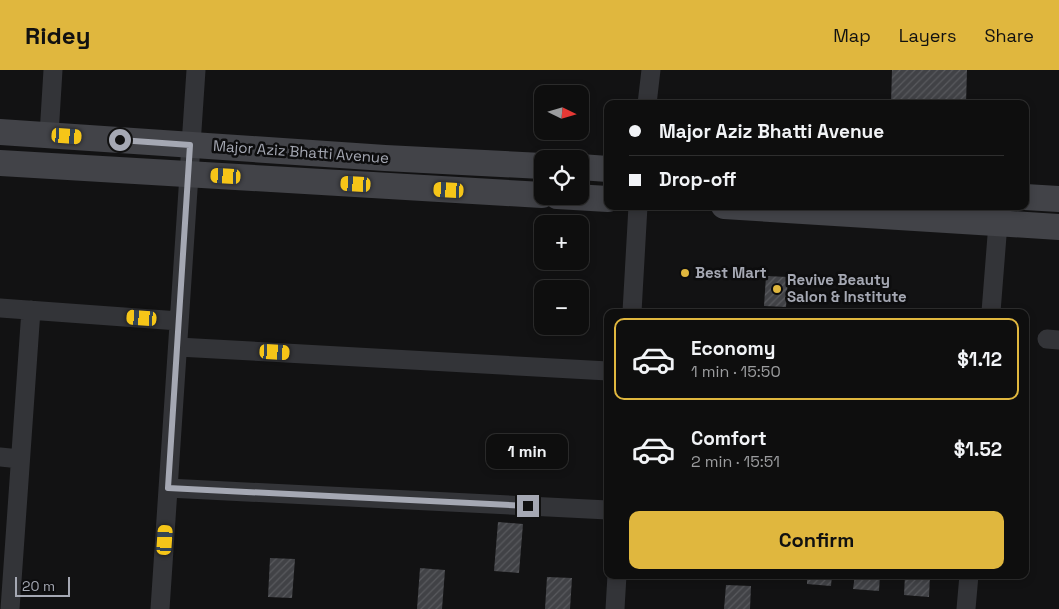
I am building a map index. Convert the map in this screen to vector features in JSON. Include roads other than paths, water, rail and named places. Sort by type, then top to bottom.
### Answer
[{"type":"main road","name":"Major Aziz Bhatti Avenue","points":[[0,132],[385,158],[534,166]]},
{"type":"main road","name":"Major Aziz Bhatti Avenue","points":[[0,163],[534,195]]},
{"type":"main road","points":[[589,168],[604,169]]},
{"type":"main road","points":[[1029,196],[1059,199]]},
{"type":"main road","points":[[589,198],[604,199]]},
{"type":"main road","points":[[788,210],[1059,228]]},
{"type":"street","points":[[49,135],[53,70]]},
{"type":"street","points":[[160,609],[196,70]]},
{"type":"street","points":[[647,100],[651,70]]},
{"type":"street","points":[[632,309],[638,210]]},
{"type":"street","points":[[991,309],[998,223]]},
{"type":"street","points":[[0,308],[179,321]]},
{"type":"street","points":[[10,609],[31,310]]},
{"type":"street","points":[[178,347],[604,372]]},
{"type":"street","points":[[0,458],[20,459]]},
{"type":"street","points":[[168,488],[604,510]]},
{"type":"street","points":[[615,609],[617,579]]},
{"type":"street","points":[[966,609],[969,579]]},
{"type":"place","name":"Best Mart","points":[[685,273]]},
{"type":"place","name":"Revive Beauty Salon & Institute","points":[[777,289]]}]
